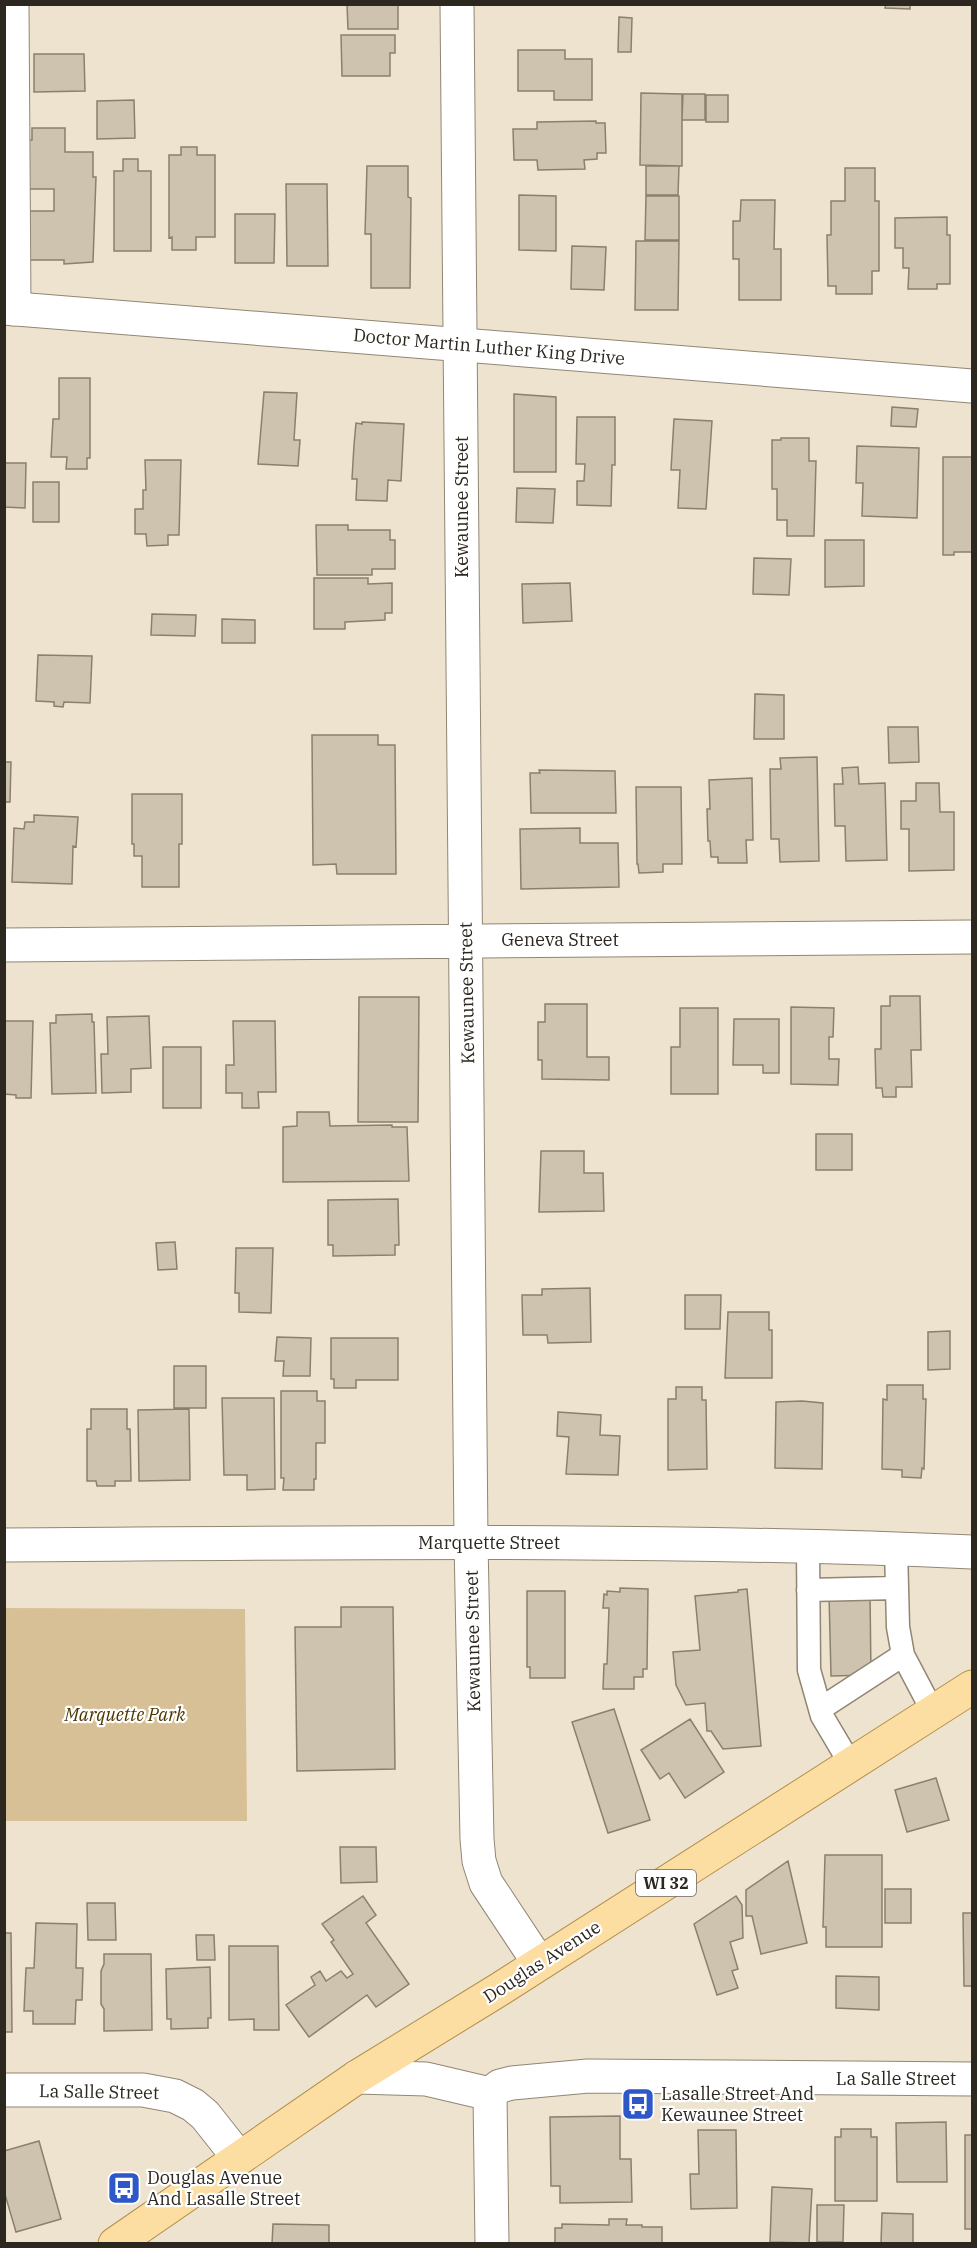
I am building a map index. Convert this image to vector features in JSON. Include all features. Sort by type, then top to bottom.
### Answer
[{"type":"main road","name":"Douglas Avenue","points":[[115,2244],[357,2077],[539,1964],[972,1687]]},
{"type":"street","points":[[9,309],[12,4]]},
{"type":"street","name":"Kewaunee Street","points":[[457,4],[471,1542],[477,1839],[479,1861],[489,1890],[539,1964]]},
{"type":"street","name":"Doctor Martin Luther King Drive","points":[[9,309],[972,386]]},
{"type":"street","name":"Geneva Street","points":[[4,945],[972,938]]},
{"type":"street","name":"Marquette Street","points":[[4,1545],[471,1542],[896,1548],[972,1552]]},
{"type":"street","name":"La Salle Street","points":[[490,2094],[500,2086],[512,2083],[588,2076],[972,2079]]},
{"type":"street","points":[[357,2077],[426,2079],[490,2094],[492,2244]]},
{"type":"street","name":"La Salle Street","points":[[4,2091],[143,2090],[175,2096],[193,2105],[205,2115],[239,2158]]},
{"type":"lane","points":[[808,1547],[809,1670],[822,1716],[851,1765]]},
{"type":"lane","points":[[896,1548],[898,1627],[903,1654],[933,1712]]},
{"type":"lane","points":[[808,1590],[896,1588]]},
{"type":"lane","points":[[820,1709],[903,1654]]},
{"type":"green space","name":"Marquette Park","points":[[5,1608],[245,1609],[247,1821],[5,1821]]},
{"type":"building","points":[[347,4],[398,4],[398,29],[348,29]]},
{"type":"building","points":[[886,4],[910,4],[910,9],[885,8]]},
{"type":"building","points":[[619,17],[632,18],[631,52],[618,52]]},
{"type":"building","points":[[341,35],[395,35],[395,53],[390,53],[390,76],[342,76]]},
{"type":"building","points":[[518,50],[565,50],[565,59],[592,59],[592,100],[554,100],[554,91],[518,91]]},
{"type":"building","points":[[34,54],[84,54],[85,91],[34,92]]},
{"type":"building","points":[[641,93],[682,94],[682,166],[640,165]]},
{"type":"building","points":[[683,94],[705,94],[705,120],[682,120]]},
{"type":"building","points":[[706,95],[728,95],[728,122],[706,122]]},
{"type":"building","points":[[134,100],[135,138],[97,139],[97,101]]},
{"type":"building","points":[[596,121],[596,123],[605,123],[606,153],[597,153],[597,159],[584,160],[585,169],[538,170],[537,160],[514,160],[513,129],[537,129],[537,122]]},
{"type":"building","points":[[32,128],[65,128],[65,152],[93,152],[93,177],[96,177],[93,262],[64,264],[64,260],[24,260],[24,211],[54,211],[54,189],[25,189],[24,140],[32,140]]},
{"type":"building","points":[[181,147],[197,147],[197,155],[215,155],[215,237],[196,237],[196,250],[172,250],[172,237],[169,238],[169,155],[181,155]]},
{"type":"building","points":[[123,159],[138,159],[138,171],[151,171],[151,251],[114,251],[114,171],[123,171]]},
{"type":"building","points":[[367,166],[408,166],[408,197],[411,198],[410,288],[371,288],[371,234],[365,234]]},
{"type":"building","points":[[646,166],[679,166],[678,195],[646,195]]},
{"type":"building","points":[[845,168],[875,168],[875,201],[879,201],[879,271],[872,271],[872,294],[836,294],[836,286],[828,286],[827,235],[831,235],[831,201],[845,201]]},
{"type":"building","points":[[286,184],[327,184],[328,266],[287,266]]},
{"type":"building","points":[[519,195],[556,196],[556,251],[519,250]]},
{"type":"building","points":[[646,196],[679,196],[679,240],[645,240]]},
{"type":"building","points":[[741,200],[775,200],[774,249],[781,249],[781,300],[739,300],[739,259],[733,259],[733,221],[740,221]]},
{"type":"building","points":[[235,214],[275,214],[274,263],[235,263]]},
{"type":"building","points":[[947,217],[947,235],[950,235],[950,284],[937,284],[937,289],[908,289],[909,268],[903,268],[903,248],[895,248],[895,218]]},
{"type":"building","points":[[636,241],[679,241],[678,310],[635,310]]},
{"type":"building","points":[[572,246],[606,247],[604,290],[571,289]]},
{"type":"building","points":[[59,378],[90,378],[90,458],[87,458],[87,469],[66,469],[67,457],[51,457],[53,419],[59,419]]},
{"type":"building","points":[[264,392],[297,393],[294,440],[300,440],[298,466],[258,464]]},
{"type":"building","points":[[514,394],[556,397],[556,472],[514,472]]},
{"type":"building","points":[[892,407],[918,409],[916,427],[891,426]]},
{"type":"building","points":[[577,417],[615,417],[615,465],[612,465],[611,506],[577,505],[577,481],[584,481],[585,464],[576,464]]},
{"type":"building","points":[[674,419],[712,421],[706,509],[678,508],[680,470],[671,470]]},
{"type":"building","points":[[362,422],[404,424],[401,481],[388,480],[387,501],[356,500],[357,479],[352,479],[354,445],[356,423],[362,424]]},
{"type":"building","points":[[781,438],[809,438],[809,461],[816,461],[814,536],[787,536],[787,520],[777,520],[777,489],[772,489],[772,440],[781,440]]},
{"type":"building","points":[[857,446],[919,448],[917,518],[862,516],[863,483],[856,483]]},
{"type":"building","points":[[943,457],[972,457],[972,552],[954,552],[954,555],[943,555]]},
{"type":"building","points":[[145,460],[181,460],[179,535],[168,535],[168,545],[147,546],[146,534],[135,534],[135,509],[143,509],[143,490],[146,490]]},
{"type":"building","points":[[4,463],[26,463],[25,508],[4,507]]},
{"type":"building","points":[[33,482],[59,482],[59,522],[33,522]]},
{"type":"building","points":[[517,488],[555,489],[553,523],[516,522]]},
{"type":"building","points":[[316,525],[348,525],[348,530],[390,530],[390,540],[395,540],[395,569],[372,569],[372,575],[317,575]]},
{"type":"building","points":[[825,540],[864,540],[864,586],[825,587]]},
{"type":"building","points":[[754,558],[791,559],[789,595],[753,594]]},
{"type":"building","points":[[314,578],[368,578],[368,584],[392,583],[392,613],[385,613],[385,620],[345,622],[345,629],[314,629]]},
{"type":"building","points":[[570,583],[572,621],[523,623],[522,584]]},
{"type":"building","points":[[152,614],[196,615],[195,636],[151,635]]},
{"type":"building","points":[[222,619],[255,620],[255,643],[222,643]]},
{"type":"building","points":[[38,655],[92,656],[90,703],[64,702],[63,707],[54,706],[54,702],[36,701]]},
{"type":"building","points":[[755,694],[784,695],[784,739],[754,739]]},
{"type":"building","points":[[888,727],[918,727],[919,762],[889,763]]},
{"type":"building","points":[[312,735],[378,735],[378,745],[395,745],[396,874],[337,874],[336,864],[313,865]]},
{"type":"building","points":[[817,757],[819,861],[780,862],[779,839],[771,839],[770,769],[781,769],[780,758]]},
{"type":"building","points":[[4,762],[11,762],[10,802],[4,802]]},
{"type":"building","points":[[858,767],[859,784],[885,783],[887,860],[846,861],[845,826],[835,826],[834,784],[843,784],[842,768]]},
{"type":"building","points":[[539,770],[615,771],[616,813],[531,813],[530,773],[540,773]]},
{"type":"building","points":[[752,778],[753,840],[746,840],[747,863],[718,863],[718,857],[711,857],[710,841],[708,841],[709,780]]},
{"type":"building","points":[[916,783],[939,783],[940,812],[954,812],[954,870],[909,871],[909,829],[901,829],[901,801],[916,801]]},
{"type":"building","points":[[636,787],[681,787],[682,864],[663,864],[663,872],[639,873]]},
{"type":"building","points":[[132,794],[182,794],[179,887],[142,887],[142,856],[134,856],[134,844],[132,844]]},
{"type":"building","points":[[34,815],[78,817],[76,847],[73,846],[72,884],[12,882],[14,828],[24,829],[25,822],[34,822]]},
{"type":"building","points":[[580,828],[580,843],[618,843],[619,887],[521,889],[520,829]]},
{"type":"building","points":[[890,996],[920,996],[921,1050],[911,1050],[912,1087],[896,1087],[896,1097],[883,1097],[882,1088],[876,1088],[875,1049],[881,1049],[881,1006],[890,1006]]},
{"type":"building","points":[[359,997],[419,997],[418,1122],[358,1122]]},
{"type":"building","points":[[545,1004],[587,1004],[587,1057],[609,1057],[609,1080],[542,1079],[542,1060],[538,1060],[538,1022],[545,1022]]},
{"type":"building","points":[[791,1007],[834,1008],[833,1037],[829,1037],[829,1059],[839,1059],[838,1085],[791,1084]]},
{"type":"building","points":[[680,1008],[718,1008],[718,1094],[671,1094],[671,1047],[680,1047]]},
{"type":"building","points":[[92,1014],[96,1093],[52,1094],[50,1023],[56,1023],[56,1015]]},
{"type":"building","points":[[149,1016],[151,1068],[131,1069],[131,1092],[102,1093],[101,1054],[108,1054],[107,1017]]},
{"type":"building","points":[[734,1019],[779,1019],[779,1073],[763,1073],[763,1065],[733,1065]]},
{"type":"building","points":[[4,1021],[33,1021],[31,1098],[16,1098],[16,1095],[4,1094]]},
{"type":"building","points":[[233,1021],[275,1021],[276,1092],[258,1092],[259,1108],[242,1108],[242,1093],[226,1093],[226,1065],[234,1065]]},
{"type":"building","points":[[163,1047],[201,1047],[201,1108],[163,1108]]},
{"type":"building","points":[[297,1112],[329,1112],[330,1126],[392,1125],[392,1127],[407,1127],[409,1181],[283,1182],[283,1127],[297,1126]]},
{"type":"building","points":[[816,1134],[852,1134],[852,1170],[816,1170]]},
{"type":"building","points":[[541,1151],[584,1151],[584,1173],[603,1173],[604,1211],[539,1212]]},
{"type":"building","points":[[398,1199],[399,1245],[395,1245],[395,1255],[333,1256],[333,1245],[328,1245],[328,1200]]},
{"type":"building","points":[[175,1242],[177,1269],[158,1270],[156,1243]]},
{"type":"building","points":[[236,1248],[273,1248],[271,1313],[239,1312],[239,1293],[235,1293]]},
{"type":"building","points":[[590,1288],[591,1342],[548,1343],[547,1335],[523,1335],[522,1295],[542,1295],[542,1289]]},
{"type":"building","points":[[685,1295],[721,1295],[720,1329],[685,1329]]},
{"type":"building","points":[[728,1312],[769,1312],[769,1330],[772,1330],[772,1378],[725,1378]]},
{"type":"building","points":[[950,1331],[950,1369],[928,1370],[928,1332]]},
{"type":"building","points":[[277,1337],[311,1338],[310,1376],[283,1376],[284,1361],[275,1361]]},
{"type":"building","points":[[331,1338],[398,1338],[398,1380],[356,1380],[356,1388],[334,1388],[334,1379],[331,1379]]},
{"type":"building","points":[[174,1366],[206,1366],[206,1408],[174,1408]]},
{"type":"building","points":[[887,1385],[923,1385],[923,1399],[926,1399],[924,1469],[922,1468],[921,1478],[902,1477],[902,1470],[882,1469],[883,1399],[887,1400]]},
{"type":"building","points":[[676,1387],[702,1387],[702,1400],[706,1400],[707,1469],[668,1470],[668,1399],[676,1399]]},
{"type":"building","points":[[281,1391],[317,1391],[317,1401],[325,1401],[325,1443],[316,1443],[314,1490],[283,1490]]},
{"type":"building","points":[[222,1398],[274,1398],[275,1489],[247,1490],[247,1475],[224,1475]]},
{"type":"building","points":[[776,1402],[823,1403],[822,1469],[775,1468]]},
{"type":"building","points":[[91,1409],[127,1409],[127,1429],[130,1429],[131,1481],[115,1481],[115,1486],[97,1486],[96,1481],[87,1481],[87,1429],[91,1429]]},
{"type":"building","points":[[189,1409],[190,1480],[139,1481],[138,1410]]},
{"type":"building","points":[[558,1412],[601,1415],[600,1435],[620,1436],[618,1475],[566,1474],[569,1437],[557,1436]]},
{"type":"building","points":[[620,1588],[648,1589],[647,1669],[643,1669],[643,1677],[634,1677],[634,1689],[603,1689],[604,1664],[607,1664],[609,1608],[603,1608],[604,1594],[607,1595],[607,1591],[620,1592]]},
{"type":"building","points":[[747,1589],[761,1746],[723,1749],[711,1731],[707,1731],[705,1703],[686,1705],[676,1685],[673,1652],[700,1650],[695,1596]]},
{"type":"building","points":[[527,1591],[565,1591],[565,1678],[530,1678],[530,1667],[527,1667]]},
{"type":"building","points":[[870,1593],[871,1675],[831,1676],[829,1594]]},
{"type":"building","points":[[341,1607],[393,1607],[395,1769],[297,1771],[295,1627],[341,1627]]},
{"type":"building","points":[[614,1709],[650,1820],[608,1833],[572,1722]]},
{"type":"building","points":[[690,1719],[724,1772],[685,1798],[669,1773],[660,1779],[641,1750]]},
{"type":"building","points":[[936,1778],[949,1820],[907,1832],[895,1790]]},
{"type":"building","points":[[340,1847],[376,1847],[377,1882],[341,1883]]},
{"type":"building","points":[[825,1855],[882,1855],[882,1947],[826,1947],[826,1927],[823,1927]]},
{"type":"building","points":[[788,1861],[807,1943],[761,1954],[752,1916],[746,1916],[746,1890]]},
{"type":"building","points":[[885,1889],[911,1889],[911,1923],[885,1923]]},
{"type":"building","points":[[363,1896],[376,1915],[366,1923],[409,1984],[376,2007],[367,1995],[309,2037],[286,2005],[315,1985],[311,1977],[320,1971],[326,1981],[341,1971],[347,1978],[353,1974],[331,1942],[334,1940],[322,1924]]},
{"type":"building","points":[[736,1896],[742,1905],[743,1938],[730,1942],[738,1969],[732,1971],[738,1988],[717,1995],[694,1924]]},
{"type":"building","points":[[87,1903],[115,1903],[116,1940],[88,1940]]},
{"type":"building","points":[[963,1913],[972,1913],[972,1986],[964,1986]]},
{"type":"building","points":[[36,1923],[77,1924],[76,1968],[83,1968],[82,2000],[76,2000],[75,2024],[33,2024],[33,2011],[24,2011],[26,1968],[34,1968]]},
{"type":"building","points":[[4,1933],[11,1933],[12,2032],[4,2032]]},
{"type":"building","points":[[196,1935],[214,1935],[215,1960],[197,1960]]},
{"type":"building","points":[[229,1946],[278,1946],[279,2030],[254,2030],[254,2019],[229,2020]]},
{"type":"building","points":[[104,1954],[151,1954],[152,2030],[104,2031],[101,1971]]},
{"type":"building","points":[[210,1967],[211,2018],[208,2018],[208,2028],[171,2029],[171,2019],[167,2019],[166,1969]]},
{"type":"building","points":[[836,1976],[879,1977],[879,2010],[836,2008]]},
{"type":"building","points":[[620,2116],[620,2159],[631,2159],[632,2202],[560,2203],[560,2186],[551,2186],[550,2117]]},
{"type":"building","points":[[946,2122],[947,2182],[897,2182],[896,2123]]},
{"type":"building","points":[[841,2129],[871,2129],[871,2137],[877,2137],[877,2201],[835,2201],[835,2137],[841,2137]]},
{"type":"building","points":[[698,2130],[736,2130],[737,2208],[691,2209],[690,2174],[699,2174]]},
{"type":"building","points":[[965,2135],[972,2135],[972,2229],[965,2229]]},
{"type":"building","points":[[39,2141],[61,2219],[16,2232],[4,2191],[4,2151]]},
{"type":"building","points":[[772,2187],[812,2189],[809,2243],[770,2242]]},
{"type":"building","points":[[817,2205],[844,2205],[843,2242],[817,2242]]},
{"type":"building","points":[[882,2213],[913,2214],[913,2244],[881,2244]]},
{"type":"building","points":[[609,2219],[627,2219],[626,2225],[662,2227],[662,2244],[555,2244],[555,2228],[562,2228],[562,2224],[609,2225]]},
{"type":"building","points":[[273,2224],[329,2225],[329,2244],[272,2244]]},
{"type":"place","name":"Lasalle Street And Kewaunee Street","points":[[638,2104]]},
{"type":"place","name":"Douglas Avenue And Lasalle Street","points":[[124,2188]]}]
